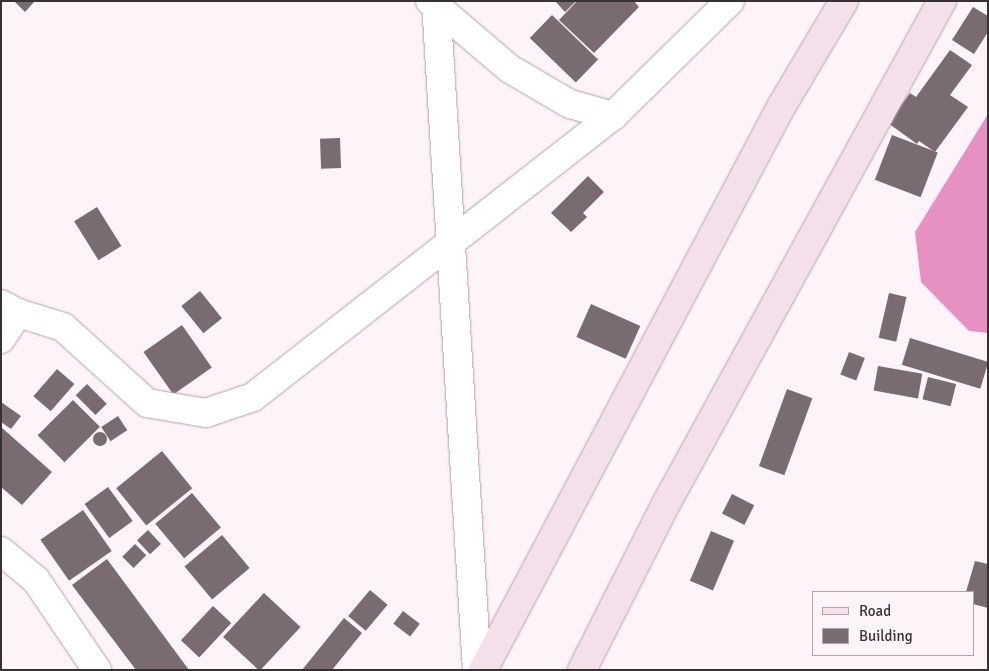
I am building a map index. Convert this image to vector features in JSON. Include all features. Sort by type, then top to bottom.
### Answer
[{"type":"main road","points":[[483,670],[781,107],[844,1]]},
{"type":"main road","points":[[582,670],[667,502],[942,1]]},
{"type":"street","points":[[1,339],[10,309],[63,327],[147,403],[206,413],[254,397],[613,116],[730,1]]},
{"type":"street","points":[[434,3],[510,69],[570,104],[613,116]]},
{"type":"street","points":[[434,3],[452,242],[478,670]]},
{"type":"street","points":[[1,551],[36,580],[97,670]]},
{"type":"shaded area","points":[[988,114],[988,333],[969,331],[921,282],[915,232]]},
{"type":"building","points":[[14,1],[35,1],[25,12]]},
{"type":"building","points":[[555,1],[576,1],[565,12]]},
{"type":"building","points":[[577,1],[634,1],[639,7],[594,53],[559,20]]},
{"type":"building","points":[[973,7],[988,16],[988,32],[974,54],[952,40]]},
{"type":"building","points":[[552,15],[598,59],[576,82],[530,38]]},
{"type":"building","points":[[950,50],[972,65],[950,95],[968,107],[935,152],[919,141],[917,144],[888,123],[910,93],[916,97]]},
{"type":"building","points":[[892,135],[938,153],[921,197],[875,180]]},
{"type":"building","points":[[340,138],[341,168],[321,169],[320,139]]},
{"type":"building","points":[[588,176],[604,192],[583,213],[587,217],[571,232],[551,213]]},
{"type":"building","points":[[97,207],[121,246],[98,260],[74,221]]},
{"type":"building","points":[[200,291],[222,318],[203,333],[181,306]]},
{"type":"building","points":[[889,293],[907,297],[896,342],[879,338]]},
{"type":"building","points":[[591,304],[640,326],[626,359],[576,337]]},
{"type":"building","points":[[182,325],[212,368],[173,395],[143,352]]},
{"type":"building","points":[[910,338],[988,362],[980,389],[902,365]]},
{"type":"building","points":[[849,352],[865,358],[856,380],[840,374]]},
{"type":"building","points":[[878,366],[922,374],[918,398],[874,391]]},
{"type":"building","points":[[57,369],[74,384],[51,411],[33,396]]},
{"type":"building","points":[[928,377],[956,384],[951,406],[922,399]]},
{"type":"building","points":[[87,384],[107,404],[95,415],[76,395]]},
{"type":"building","points":[[787,389],[812,398],[784,475],[759,466]]},
{"type":"building","points":[[73,400],[100,427],[65,462],[38,435]]},
{"type":"building","points":[[1,402],[21,416],[11,429],[1,422]]},
{"type":"building","points":[[118,416],[127,430],[110,441],[101,427]]},
{"type":"building","points":[[1,427],[52,472],[22,505],[1,487]]},
{"type":"building","points":[[100,432],[105,434],[107,439],[105,444],[100,446],[95,444],[93,439],[95,434]]},
{"type":"building","points":[[162,451],[192,488],[146,525],[116,488]]},
{"type":"building","points":[[108,487],[133,521],[109,538],[85,504]]},
{"type":"building","points":[[192,493],[221,527],[184,558],[155,524]]},
{"type":"building","points":[[732,494],[754,505],[744,525],[722,514]]},
{"type":"building","points":[[83,510],[112,551],[69,581],[40,540]]},
{"type":"building","points":[[148,530],[161,544],[150,554],[137,540]]},
{"type":"building","points":[[711,531],[734,541],[713,590],[690,581]]},
{"type":"building","points":[[222,535],[250,568],[212,599],[184,566]]},
{"type":"building","points":[[135,544],[146,555],[134,568],[122,557]]},
{"type":"building","points":[[107,559],[189,670],[136,670],[72,585]]},
{"type":"building","points":[[975,561],[988,564],[988,608],[974,604],[974,591],[966,591]]},
{"type":"building","points":[[370,590],[388,605],[366,631],[348,616]]},
{"type":"building","points":[[264,593],[301,627],[261,670],[223,637]]},
{"type":"building","points":[[213,606],[231,623],[199,657],[181,640]]},
{"type":"building","points":[[403,611],[420,624],[410,636],[393,624]]},
{"type":"building","points":[[344,618],[362,633],[332,670],[302,670]]}]
